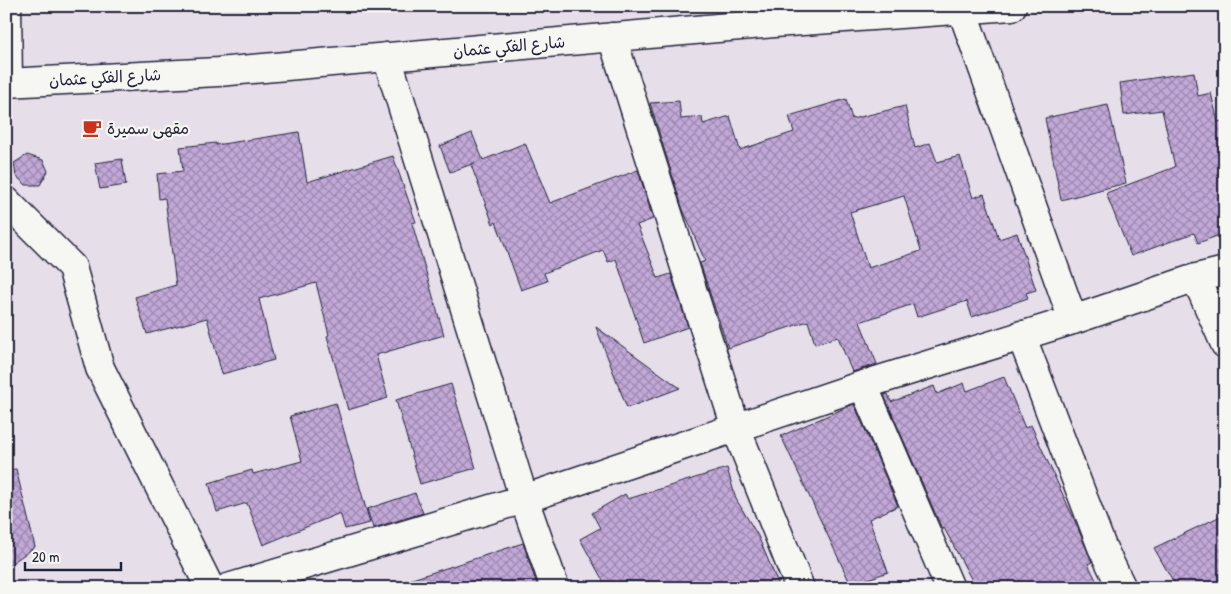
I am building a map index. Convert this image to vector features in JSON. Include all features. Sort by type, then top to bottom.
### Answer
[{"type":"street","points":[[7,6],[7,84]]},
{"type":"street","name":"شارع الفكي عثمان","points":[[7,84],[218,72],[612,37],[1012,6]]},
{"type":"street","points":[[962,10],[1073,320]]},
{"type":"street","points":[[612,37],[736,428],[800,588]]},
{"type":"street","points":[[387,56],[524,499],[555,588]]},
{"type":"street","points":[[6,201],[72,267],[100,368],[210,588]]},
{"type":"street","points":[[228,588],[524,499],[863,385],[1073,320],[1225,270]]},
{"type":"street","points":[[1196,278],[1225,344]]},
{"type":"street","points":[[1021,335],[1102,547],[1122,588]]},
{"type":"street","points":[[863,385],[950,588]]},
{"type":"building","points":[[1194,72],[1198,96],[1211,93],[1218,122],[1225,120],[1225,233],[1198,243],[1194,233],[1131,256],[1106,193],[1175,167],[1162,110],[1124,115],[1120,83]]},
{"type":"building","points":[[846,99],[852,119],[905,106],[915,148],[930,143],[937,162],[960,156],[973,198],[984,194],[999,239],[1017,233],[1036,290],[1026,293],[1028,298],[972,317],[967,301],[917,317],[913,304],[860,322],[877,364],[852,372],[838,337],[815,344],[808,321],[728,348],[700,263],[705,261],[682,207],[650,103],[679,101],[681,119],[702,117],[703,124],[730,116],[740,150],[794,132],[789,116]],"holes":[[[904,196],[921,251],[868,268],[850,212]]]},
{"type":"building","points":[[1108,105],[1126,183],[1061,200],[1045,118]]},
{"type":"building","points":[[299,132],[307,182],[393,156],[416,222],[412,223],[444,335],[376,355],[388,398],[348,410],[327,336],[329,335],[316,283],[259,299],[274,360],[222,374],[207,318],[147,334],[135,297],[176,285],[165,198],[159,199],[157,174],[183,171],[180,147],[216,143],[216,145]]},
{"type":"building","points":[[472,133],[483,160],[525,143],[550,203],[638,170],[653,219],[637,225],[658,278],[671,274],[688,327],[644,343],[616,259],[608,262],[603,250],[544,273],[547,281],[521,290],[496,222],[493,224],[471,165],[475,163],[450,172],[440,146]]},
{"type":"building","points":[[27,155],[43,160],[48,171],[40,185],[26,185],[16,176],[14,163]]},
{"type":"building","points":[[122,159],[126,185],[100,189],[95,163]]},
{"type":"building","points":[[596,327],[680,388],[627,408]]},
{"type":"building","points":[[1004,377],[1025,428],[1031,425],[1074,519],[1092,562],[1088,564],[1100,588],[976,588],[944,528],[942,529],[884,395],[888,394],[891,402],[934,386],[937,394],[964,383],[967,391]]},
{"type":"building","points":[[451,384],[476,468],[420,484],[396,400]]},
{"type":"building","points":[[336,403],[370,523],[345,529],[340,513],[263,545],[247,503],[217,512],[209,483],[252,470],[253,474],[302,461],[290,416]]},
{"type":"building","points":[[854,404],[898,506],[869,519],[888,572],[851,585],[781,436]]},
{"type":"building","points":[[727,468],[736,499],[758,536],[780,588],[607,588],[580,539],[600,528],[592,513],[625,494],[628,499]]},
{"type":"building","points":[[16,469],[35,547],[6,567],[6,470]]},
{"type":"building","points":[[415,493],[423,513],[373,528],[367,509]]},
{"type":"building","points":[[1225,514],[1225,588],[1177,588],[1154,548]]},
{"type":"building","points":[[523,543],[538,588],[401,588],[400,583]]},
{"type":"place","name":"مقهى سميرة","points":[[92,128]]}]
